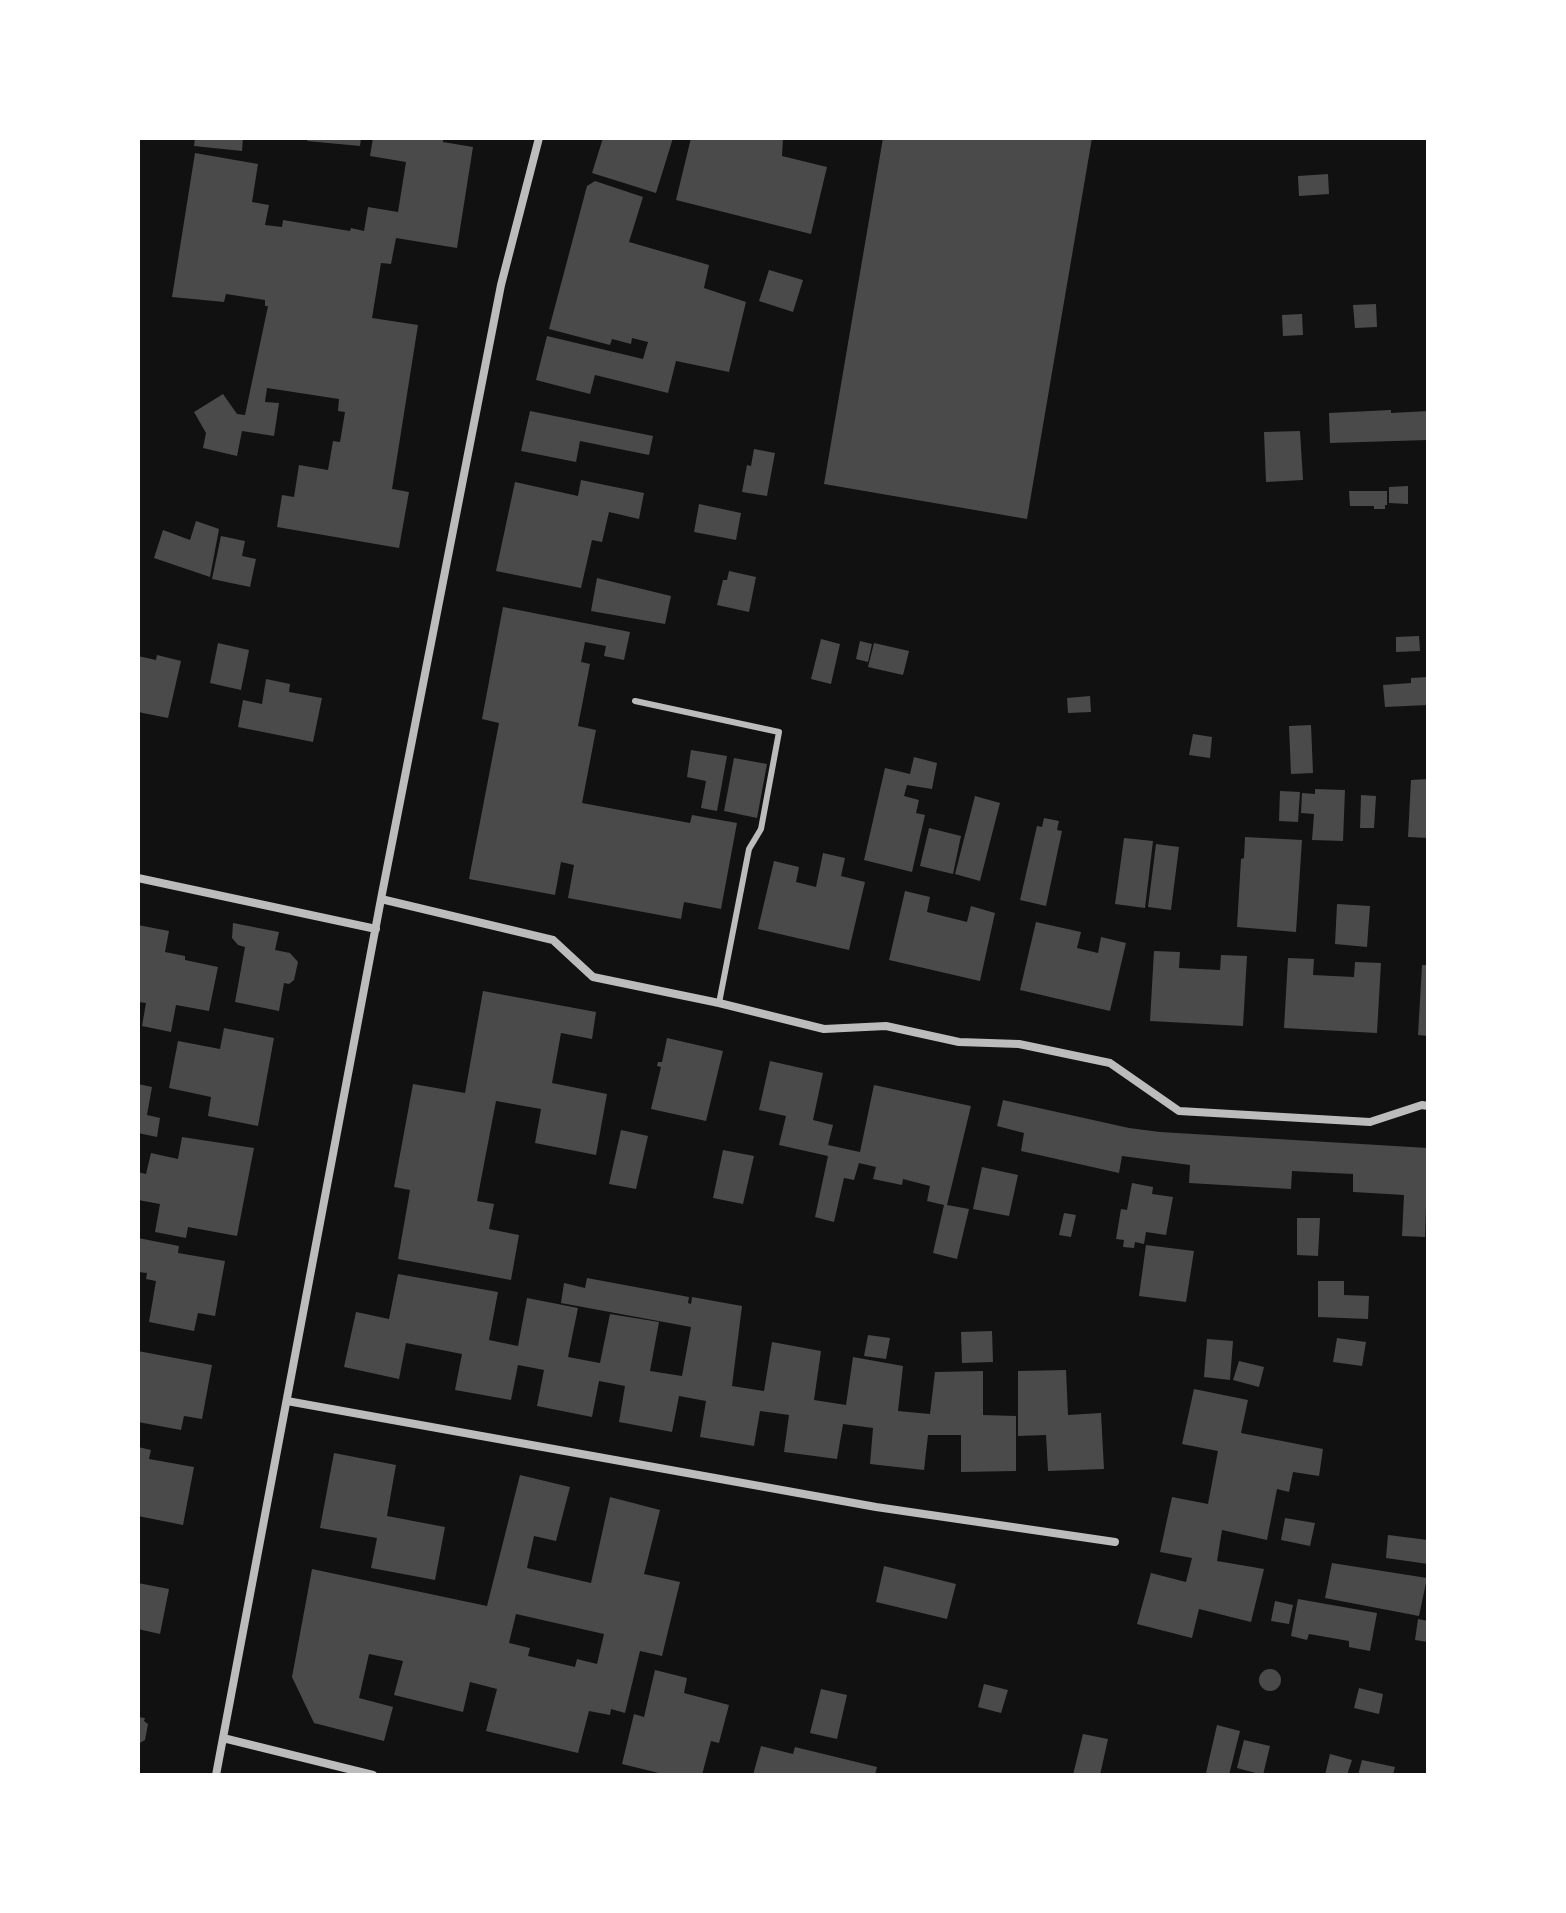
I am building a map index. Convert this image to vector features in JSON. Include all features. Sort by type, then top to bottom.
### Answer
[{"type":"street","points":[[216,1775],[381,899],[501,285],[539,138]]},
{"type":"street","points":[[138,878],[376,929]]},
{"type":"street","points":[[381,899],[553,940],[593,977],[824,1029],[886,1026],[959,1042],[1019,1044],[1110,1063],[1179,1111],[1370,1122],[1422,1105],[1428,1106]]},
{"type":"street","points":[[287,1401],[860,1505],[1115,1542]]},
{"type":"street","points":[[223,1738],[373,1775]]},
{"type":"lane","points":[[635,701],[779,732],[761,829],[749,849],[719,1003]]},
{"type":"building","points":[[195,138],[243,138],[242,151],[194,146]]},
{"type":"building","points":[[308,138],[361,138],[360,146],[307,141]]},
{"type":"building","points":[[373,138],[443,138],[443,142],[473,147],[457,248],[396,238],[391,264],[381,263],[372,318],[418,325],[392,489],[409,492],[399,548],[277,527],[282,495],[294,497],[299,465],[328,470],[333,441],[340,442],[345,412],[338,411],[339,399],[267,388],[265,402],[279,403],[274,436],[242,431],[237,456],[203,448],[206,433],[194,412],[223,394],[237,414],[245,415],[268,306],[265,306],[265,300],[226,294],[224,302],[172,297],[195,153],[258,164],[252,202],[269,205],[265,225],[282,227],[283,220],[364,231],[368,207],[398,212],[406,162],[370,156]]},
{"type":"building","points":[[603,138],[673,138],[656,193],[592,173]]},
{"type":"building","points":[[691,138],[783,138],[782,156],[827,167],[811,234],[676,200]]},
{"type":"building","points":[[883,138],[1092,138],[1027,519],[824,484]]},
{"type":"building","points":[[1328,174],[1329,194],[1299,196],[1298,176]]},
{"type":"building","points":[[595,181],[643,197],[629,242],[709,265],[704,288],[746,302],[729,372],[676,361],[668,393],[595,375],[590,394],[536,380],[547,336],[643,359],[648,342],[632,338],[631,344],[612,339],[610,345],[549,329],[587,186]]},
{"type":"building","points":[[769,270],[803,280],[793,312],[759,301]]},
{"type":"building","points":[[1376,304],[1377,327],[1355,328],[1353,305]]},
{"type":"building","points":[[1302,314],[1303,335],[1283,336],[1282,315]]},
{"type":"building","points":[[1391,410],[1391,413],[1428,411],[1428,440],[1330,443],[1329,413]]},
{"type":"building","points":[[530,411],[653,436],[649,455],[580,441],[576,462],[521,451]]},
{"type":"building","points":[[1300,431],[1303,480],[1266,482],[1264,432]]},
{"type":"building","points":[[754,449],[775,453],[767,496],[742,492],[747,465],[751,466]]},
{"type":"building","points":[[581,480],[644,493],[639,519],[609,512],[602,542],[592,540],[581,588],[496,571],[515,482],[578,496]]},
{"type":"building","points":[[1408,486],[1408,504],[1389,503],[1389,487]]},
{"type":"building","points":[[1349,491],[1387,491],[1387,505],[1385,509],[1350,506]]},
{"type":"building","points":[[699,504],[741,513],[736,540],[694,532]]},
{"type":"building","points":[[196,521],[219,529],[210,577],[154,558],[163,530],[190,540]]},
{"type":"building","points":[[221,536],[245,541],[242,556],[256,559],[250,587],[212,579]]},
{"type":"building","points":[[729,571],[756,577],[749,612],[717,605],[723,580],[727,580]]},
{"type":"building","points":[[597,578],[671,596],[665,624],[591,611]]},
{"type":"building","points":[[503,607],[630,632],[624,660],[604,656],[606,646],[585,642],[581,662],[590,664],[578,726],[596,730],[582,803],[690,823],[692,815],[737,823],[721,909],[684,902],[681,919],[568,898],[574,865],[561,862],[555,895],[469,879],[499,723],[482,719]]},
{"type":"building","points":[[1419,636],[1420,651],[1396,652],[1396,637]]},
{"type":"building","points":[[821,639],[840,644],[831,684],[811,679]]},
{"type":"building","points":[[860,641],[872,644],[868,662],[856,659]]},
{"type":"building","points":[[218,643],[249,650],[241,690],[210,683]]},
{"type":"building","points":[[874,643],[909,651],[903,675],[868,667]]},
{"type":"building","points":[[157,655],[181,661],[168,718],[138,712],[138,656],[156,660]]},
{"type":"building","points":[[1428,677],[1428,705],[1385,707],[1383,685],[1411,683],[1411,678]]},
{"type":"building","points":[[266,679],[290,684],[289,692],[322,698],[313,742],[238,727],[243,700],[262,704]]},
{"type":"building","points":[[1090,696],[1091,712],[1068,713],[1067,698]]},
{"type":"building","points":[[1311,725],[1313,773],[1291,774],[1289,726]]},
{"type":"building","points":[[1193,734],[1212,737],[1210,758],[1189,755]]},
{"type":"building","points":[[691,750],[727,756],[717,811],[701,808],[706,781],[687,777]]},
{"type":"building","points":[[914,757],[937,763],[932,789],[907,785],[904,796],[919,800],[916,813],[925,815],[912,872],[864,860],[885,768],[910,774]]},
{"type":"building","points":[[734,758],[767,764],[757,818],[724,811]]},
{"type":"building","points":[[1428,779],[1428,838],[1408,837],[1411,780]]},
{"type":"building","points":[[1315,789],[1345,790],[1343,841],[1312,840],[1314,814],[1301,813],[1302,793],[1315,794]]},
{"type":"building","points":[[1280,791],[1300,792],[1298,822],[1279,821]]},
{"type":"building","points":[[1361,795],[1376,796],[1374,828],[1360,828]]},
{"type":"building","points":[[975,796],[1000,803],[980,881],[955,874]]},
{"type":"building","points":[[1044,818],[1059,821],[1057,830],[1062,831],[1046,906],[1020,900],[1037,826],[1042,827]]},
{"type":"building","points":[[929,828],[961,836],[953,874],[920,866]]},
{"type":"building","points":[[1245,837],[1302,840],[1296,932],[1237,927]]},
{"type":"building","points":[[1124,838],[1153,841],[1145,908],[1115,904]]},
{"type":"building","points":[[1156,844],[1179,847],[1171,910],[1148,907]]},
{"type":"building","points":[[823,853],[845,858],[841,876],[865,882],[849,950],[758,929],[774,861],[799,867],[796,882],[816,887]]},
{"type":"building","points":[[905,891],[930,897],[927,912],[967,922],[971,906],[995,913],[980,981],[889,960]]},
{"type":"building","points":[[1337,904],[1370,906],[1367,947],[1335,944]]},
{"type":"building","points":[[1036,922],[1081,932],[1077,948],[1098,953],[1101,937],[1126,943],[1110,1011],[1020,990]]},
{"type":"building","points":[[233,923],[279,932],[275,950],[290,953],[298,962],[294,980],[284,983],[279,1011],[235,1002],[245,947],[232,938]]},
{"type":"building","points":[[138,925],[169,931],[165,952],[218,967],[209,1011],[176,1005],[171,1032],[142,1026],[146,1003],[138,1002]]},
{"type":"building","points":[[1154,951],[1180,952],[1179,968],[1220,970],[1221,955],[1247,956],[1243,1026],[1150,1021]]},
{"type":"building","points":[[1288,958],[1314,959],[1313,975],[1354,977],[1355,962],[1381,963],[1377,1033],[1284,1028]]},
{"type":"building","points":[[1422,965],[1428,965],[1428,1036],[1418,1035]]},
{"type":"building","points":[[483,991],[596,1012],[592,1039],[561,1033],[552,1083],[607,1094],[596,1155],[535,1143],[541,1109],[496,1101],[477,1201],[494,1204],[489,1229],[519,1235],[511,1280],[398,1259],[410,1190],[394,1187],[413,1084],[465,1093]]},
{"type":"building","points":[[224,1028],[274,1038],[258,1126],[208,1116],[211,1097],[169,1088],[178,1041],[220,1049]]},
{"type":"building","points":[[667,1038],[723,1051],[706,1121],[651,1109],[661,1067],[657,1066],[658,1062],[662,1062]]},
{"type":"building","points":[[770,1061],[823,1073],[813,1120],[833,1125],[828,1145],[860,1152],[874,1085],[971,1106],[947,1205],[969,1209],[957,1259],[933,1253],[944,1205],[927,1201],[930,1186],[903,1179],[902,1185],[873,1179],[876,1167],[859,1163],[854,1180],[844,1178],[834,1222],[815,1217],[828,1156],[779,1145],[786,1116],[759,1110]]},
{"type":"building","points":[[138,1084],[152,1087],[147,1115],[160,1118],[157,1137],[138,1133]]},
{"type":"building","points":[[1003,1100],[1160,1132],[1428,1148],[1425,1237],[1402,1236],[1404,1195],[1353,1192],[1353,1174],[1292,1171],[1291,1189],[1189,1183],[1190,1165],[1122,1156],[1119,1173],[1021,1151],[1024,1133],[997,1126]]},
{"type":"building","points":[[621,1130],[648,1136],[636,1189],[609,1184]]},
{"type":"building","points":[[182,1137],[254,1148],[237,1236],[188,1227],[186,1238],[155,1232],[160,1204],[138,1200],[138,1172],[146,1174],[151,1153],[178,1159]]},
{"type":"building","points":[[723,1150],[754,1156],[743,1204],[713,1198]]},
{"type":"building","points":[[982,1167],[1018,1175],[1009,1216],[973,1209]]},
{"type":"building","points":[[1132,1183],[1153,1187],[1152,1194],[1173,1197],[1166,1235],[1146,1232],[1144,1244],[1135,1242],[1134,1248],[1123,1247],[1124,1240],[1116,1239],[1121,1209],[1127,1210]]},
{"type":"building","points":[[1064,1213],[1076,1215],[1071,1237],[1059,1235]]},
{"type":"building","points":[[1297,1218],[1320,1218],[1318,1256],[1297,1255]]},
{"type":"building","points":[[138,1238],[179,1246],[178,1253],[225,1261],[215,1316],[198,1313],[194,1331],[149,1322],[156,1281],[146,1279],[147,1273],[138,1272]]},
{"type":"building","points":[[1146,1245],[1194,1251],[1186,1302],[1139,1296]]},
{"type":"building","points":[[398,1274],[498,1292],[489,1340],[518,1346],[527,1298],[578,1308],[568,1357],[600,1363],[610,1314],[659,1322],[650,1371],[682,1376],[691,1327],[561,1303],[564,1283],[585,1288],[587,1278],[689,1297],[688,1303],[691,1304],[692,1297],[742,1306],[732,1386],[764,1391],[772,1342],[821,1351],[814,1400],[846,1405],[853,1357],[903,1366],[898,1411],[930,1414],[935,1372],[983,1371],[983,1415],[1016,1416],[1016,1471],[961,1472],[961,1435],[928,1435],[924,1470],[870,1464],[873,1428],[843,1424],[837,1459],[784,1452],[789,1415],[760,1411],[754,1446],[700,1437],[706,1401],[679,1396],[672,1432],[619,1422],[625,1386],[599,1381],[592,1417],[537,1406],[544,1370],[518,1365],[511,1400],[455,1390],[462,1354],[406,1343],[399,1379],[344,1367],[356,1312],[389,1319]]},
{"type":"building","points":[[1318,1281],[1344,1281],[1344,1295],[1369,1296],[1368,1319],[1318,1317]]},
{"type":"building","points":[[992,1331],[993,1362],[962,1363],[961,1332]]},
{"type":"building","points":[[868,1335],[890,1338],[886,1359],[864,1356]]},
{"type":"building","points":[[1337,1338],[1366,1342],[1362,1366],[1333,1362]]},
{"type":"building","points":[[1207,1339],[1233,1341],[1230,1380],[1204,1377]]},
{"type":"building","points":[[138,1351],[212,1365],[202,1419],[184,1416],[181,1430],[138,1422]]},
{"type":"building","points":[[1239,1361],[1264,1367],[1259,1387],[1233,1380]]},
{"type":"building","points":[[1066,1370],[1068,1415],[1101,1413],[1104,1469],[1048,1471],[1046,1435],[1018,1436],[1018,1371]]},
{"type":"building","points":[[1194,1389],[1248,1400],[1241,1433],[1323,1449],[1319,1476],[1293,1472],[1289,1492],[1277,1489],[1267,1540],[1222,1530],[1217,1561],[1264,1569],[1251,1622],[1199,1609],[1192,1638],[1137,1624],[1151,1573],[1186,1582],[1192,1558],[1160,1552],[1172,1497],[1208,1504],[1218,1451],[1182,1444]]},
{"type":"building","points":[[138,1447],[151,1450],[149,1459],[194,1467],[183,1525],[138,1516]]},
{"type":"building","points":[[334,1453],[396,1465],[387,1516],[445,1527],[435,1580],[371,1568],[377,1538],[320,1528]]},
{"type":"building","points":[[520,1475],[570,1487],[556,1541],[534,1536],[527,1568],[591,1583],[610,1497],[660,1510],[644,1574],[680,1582],[662,1656],[640,1651],[625,1713],[611,1709],[610,1715],[589,1711],[578,1753],[486,1731],[497,1689],[470,1682],[463,1712],[394,1695],[403,1661],[369,1654],[359,1698],[393,1707],[384,1741],[314,1723],[292,1677],[312,1569],[487,1606]],"holes":[[[516,1614],[604,1634],[597,1664],[577,1659],[575,1667],[528,1656],[530,1648],[509,1643]]]},
{"type":"building","points":[[1285,1518],[1315,1523],[1310,1546],[1281,1540]]},
{"type":"building","points":[[1388,1535],[1428,1540],[1428,1564],[1386,1558]]},
{"type":"building","points":[[1332,1563],[1427,1578],[1419,1616],[1325,1598]]},
{"type":"building","points":[[884,1566],[956,1584],[947,1619],[876,1602]]},
{"type":"building","points":[[138,1583],[169,1589],[160,1634],[138,1629]]},
{"type":"building","points":[[1298,1599],[1377,1613],[1370,1651],[1349,1647],[1349,1641],[1309,1634],[1307,1640],[1291,1636]]},
{"type":"building","points":[[1275,1601],[1293,1605],[1289,1624],[1271,1621]]},
{"type":"building","points":[[1418,1619],[1428,1621],[1428,1642],[1415,1640]]},
{"type":"building","points":[[1266,1669],[1274,1669],[1281,1680],[1274,1691],[1266,1691],[1259,1684],[1259,1676]]},
{"type":"building","points":[[655,1670],[687,1678],[684,1693],[729,1705],[719,1743],[711,1741],[702,1775],[667,1775],[622,1764],[634,1714],[644,1717]]},
{"type":"building","points":[[984,1684],[1008,1690],[1001,1713],[978,1707]]},
{"type":"building","points":[[1359,1688],[1383,1694],[1379,1714],[1354,1708]]},
{"type":"building","points":[[821,1689],[847,1695],[837,1739],[810,1733]]},
{"type":"building","points":[[138,1717],[145,1718],[148,1724],[145,1740],[138,1744]]},
{"type":"building","points":[[1217,1725],[1240,1731],[1229,1775],[1206,1773]]},
{"type":"building","points":[[1083,1734],[1108,1739],[1100,1775],[1073,1775]]},
{"type":"building","points":[[1244,1740],[1270,1746],[1263,1775],[1237,1768]]},
{"type":"building","points":[[761,1746],[793,1754],[795,1747],[877,1767],[875,1775],[753,1775]]},
{"type":"building","points":[[1330,1754],[1352,1760],[1347,1775],[1325,1775]]},
{"type":"building","points":[[1362,1760],[1395,1767],[1393,1775],[1358,1775]]}]
